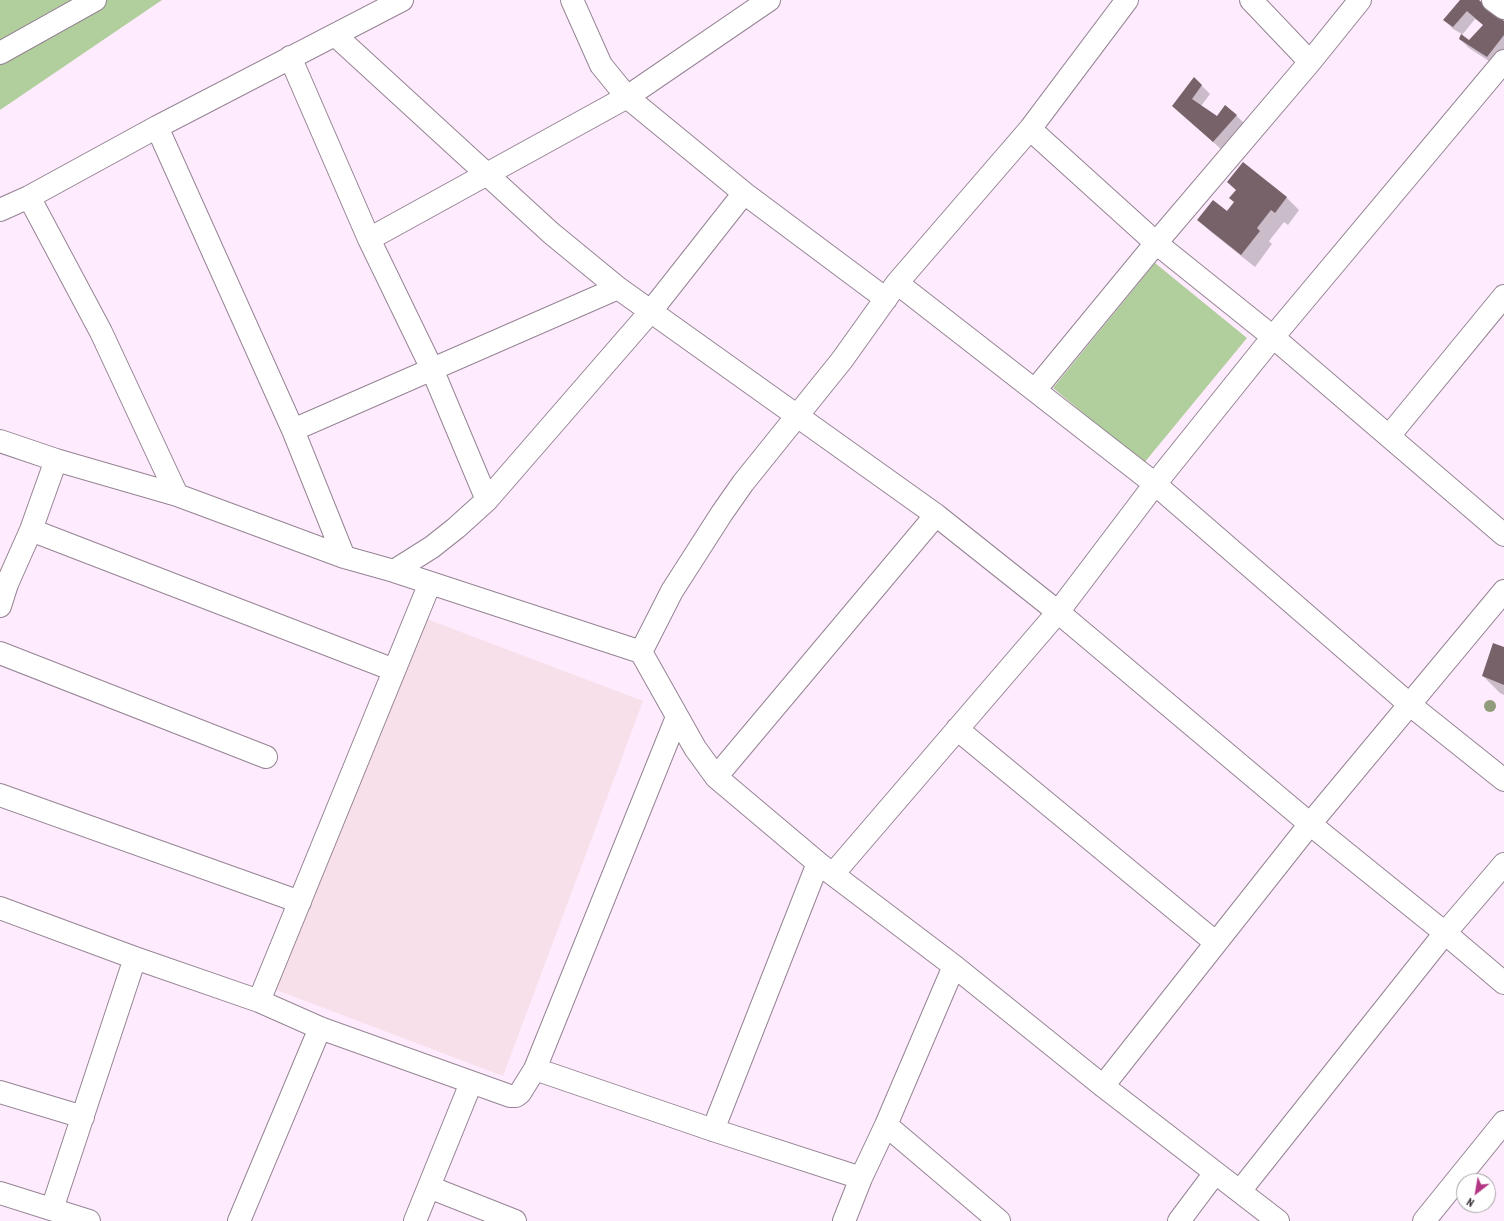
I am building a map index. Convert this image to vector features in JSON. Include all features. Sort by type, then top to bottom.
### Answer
[{"type":"street","points":[[0,54],[95,0]]},
{"type":"street","points":[[0,210],[29,197],[157,126],[402,0]]},
{"type":"street","points":[[572,0],[601,65],[627,97],[744,193],[891,291],[1035,390],[1155,484],[1409,704],[1504,780]]},
{"type":"street","points":[[369,239],[627,97],[769,0]]},
{"type":"street","points":[[641,652],[672,591],[743,483],[842,360],[891,291],[1030,129],[1127,0]]},
{"type":"street","points":[[1251,0],[1310,62]]},
{"type":"street","points":[[1035,390],[1156,243],[1310,62],[1360,0]]},
{"type":"street","points":[[1493,0],[1504,8]]},
{"type":"street","points":[[335,35],[551,233],[618,288],[936,515],[1058,612],[1310,824],[1445,933],[1504,983]]},
{"type":"street","points":[[290,57],[369,239],[432,369],[486,500]]},
{"type":"street","points":[[713,1130],[825,869],[957,730],[1058,612],[1155,484],[1273,336],[1504,62]]},
{"type":"street","points":[[157,126],[293,430],[344,557]]},
{"type":"street","points":[[1030,129],[1156,243],[1273,336],[1504,535]]},
{"type":"street","points":[[394,571],[432,547],[456,528],[486,500],[651,312],[744,193]]},
{"type":"street","points":[[29,197],[101,332],[177,495]]},
{"type":"street","points":[[293,430],[618,288]]},
{"type":"street","points":[[1389,436],[1504,296]]},
{"type":"street","points":[[0,441],[56,460],[177,495],[344,557],[394,571],[641,652],[695,748],[716,776],[825,869],[954,966],[1103,1086],[1278,1221]]},
{"type":"street","points":[[0,606],[4,583],[31,530],[56,460]]},
{"type":"street","points":[[716,776],[936,515]]},
{"type":"street","points":[[31,530],[394,670]]},
{"type":"street","points":[[259,1001],[430,583]]},
{"type":"street","points":[[1103,1086],[1215,942],[1310,824],[1504,591]]},
{"type":"street","points":[[0,653],[266,757]]},
{"type":"street","points":[[0,908],[135,958],[259,1001],[320,1028],[471,1084],[510,1096],[516,1096],[520,1093],[535,1069],[677,717]]},
{"type":"street","points":[[957,730],[1215,942]]},
{"type":"street","points":[[0,795],[300,902]]},
{"type":"street","points":[[1240,1191],[1445,933],[1504,864]]},
{"type":"street","points":[[52,1209],[135,958]]},
{"type":"street","points":[[844,1221],[861,1178],[886,1125],[954,966]]},
{"type":"street","points":[[238,1221],[320,1028]]},
{"type":"street","points":[[535,1069],[713,1130],[861,1178]]},
{"type":"street","points":[[415,1221],[471,1084]]},
{"type":"street","points":[[0,1092],[83,1117]]},
{"type":"street","points":[[1424,1221],[1504,1122]]},
{"type":"street","points":[[886,1125],[999,1221]]},
{"type":"street","points":[[1179,1221],[1215,1173]]},
{"type":"street","points":[[429,1187],[515,1221]]},
{"type":"street","points":[[0,1193],[89,1221]]},
{"type":"shaded area","points":[[411,613],[643,701],[503,1076],[271,988]]},
{"type":"green space","points":[[0,0],[162,0],[0,110]]},
{"type":"green space","points":[[1155,263],[1247,338],[1144,463],[1053,388]]},
{"type":"building","points":[[1460,0],[1479,0],[1504,21],[1504,35],[1487,57],[1459,39],[1461,34],[1469,40],[1483,25],[1467,11],[1453,27],[1443,20]]},
{"type":"building","points":[[1194,77],[1202,85],[1192,99],[1217,116],[1225,105],[1237,115],[1213,142],[1172,106]]},
{"type":"building","points":[[1243,162],[1287,197],[1275,213],[1271,210],[1257,228],[1260,231],[1241,255],[1197,220],[1213,200],[1227,211],[1234,202],[1229,198],[1236,190],[1227,182]]},
{"type":"building","points":[[1493,643],[1504,647],[1504,685],[1482,676]]}]
